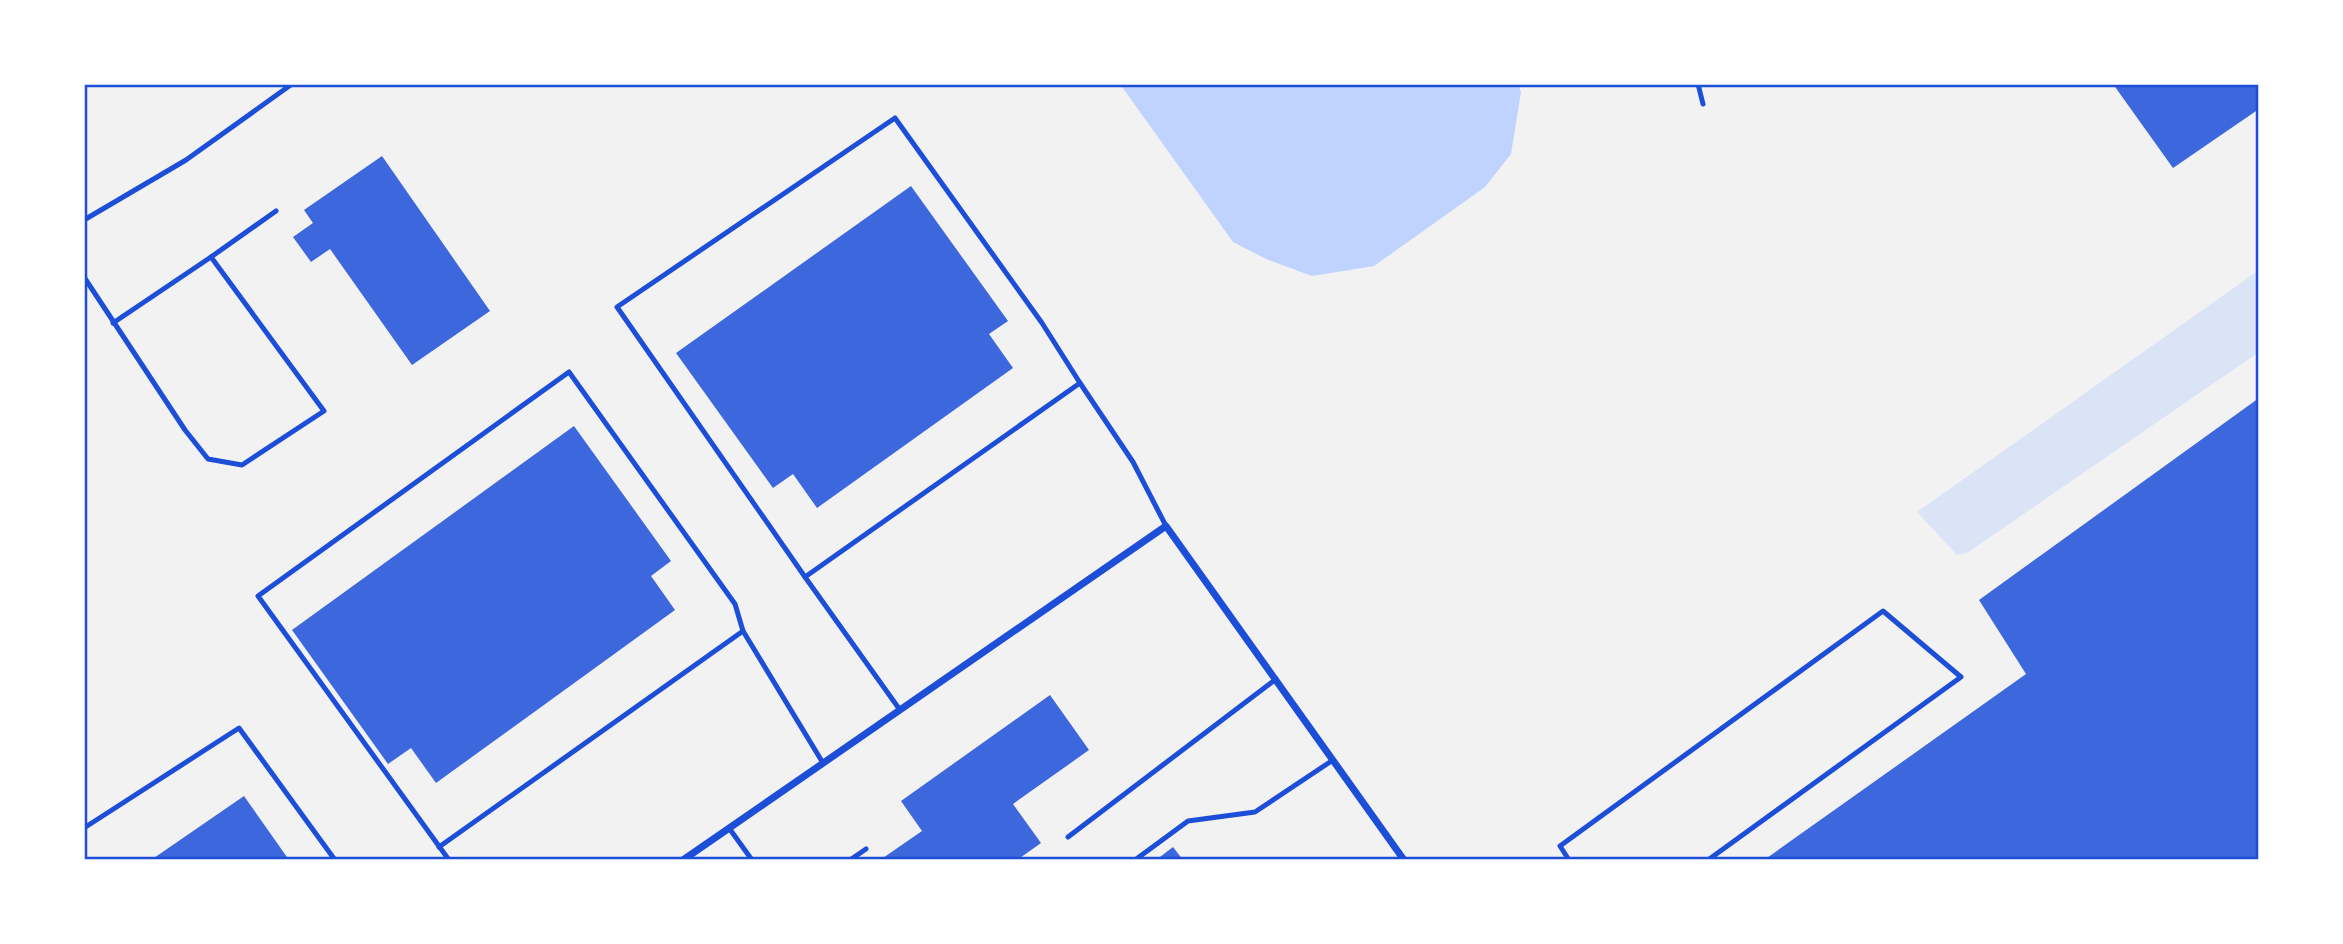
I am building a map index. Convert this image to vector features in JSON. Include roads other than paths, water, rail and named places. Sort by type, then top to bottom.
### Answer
[{"type":"street","points":[[683,860],[1166,526],[1404,860]]},
{"type":"lane","points":[[84,220],[186,160],[292,84]]},
{"type":"lane","points":[[1698,84],[1703,104]]},
{"type":"lane","points":[[900,710],[617,307],[895,118],[1042,323],[1133,462],[1166,526]]},
{"type":"lane","points":[[113,323],[276,211]]},
{"type":"lane","points":[[84,276],[185,430],[208,459],[242,465],[324,411],[211,257]]},
{"type":"lane","points":[[449,860],[258,596],[569,372],[735,604],[743,631],[823,764]]},
{"type":"lane","points":[[805,577],[1080,383]]},
{"type":"lane","points":[[1569,860],[1560,846],[1884,611],[1961,677],[1708,860]]},
{"type":"lane","points":[[439,847],[743,631]]},
{"type":"lane","points":[[1068,837],[1276,679]]},
{"type":"lane","points":[[84,828],[239,728],[335,860]]},
{"type":"lane","points":[[1135,860],[1188,821],[1255,812],[1333,760]]},
{"type":"lane","points":[[729,828],[752,860]]},
{"type":"lane","points":[[850,860],[866,849]]},
{"type":"water","points":[[1120,84],[1518,84],[1521,92],[1511,154],[1485,187],[1374,266],[1312,276],[1266,259],[1233,242]]}]
